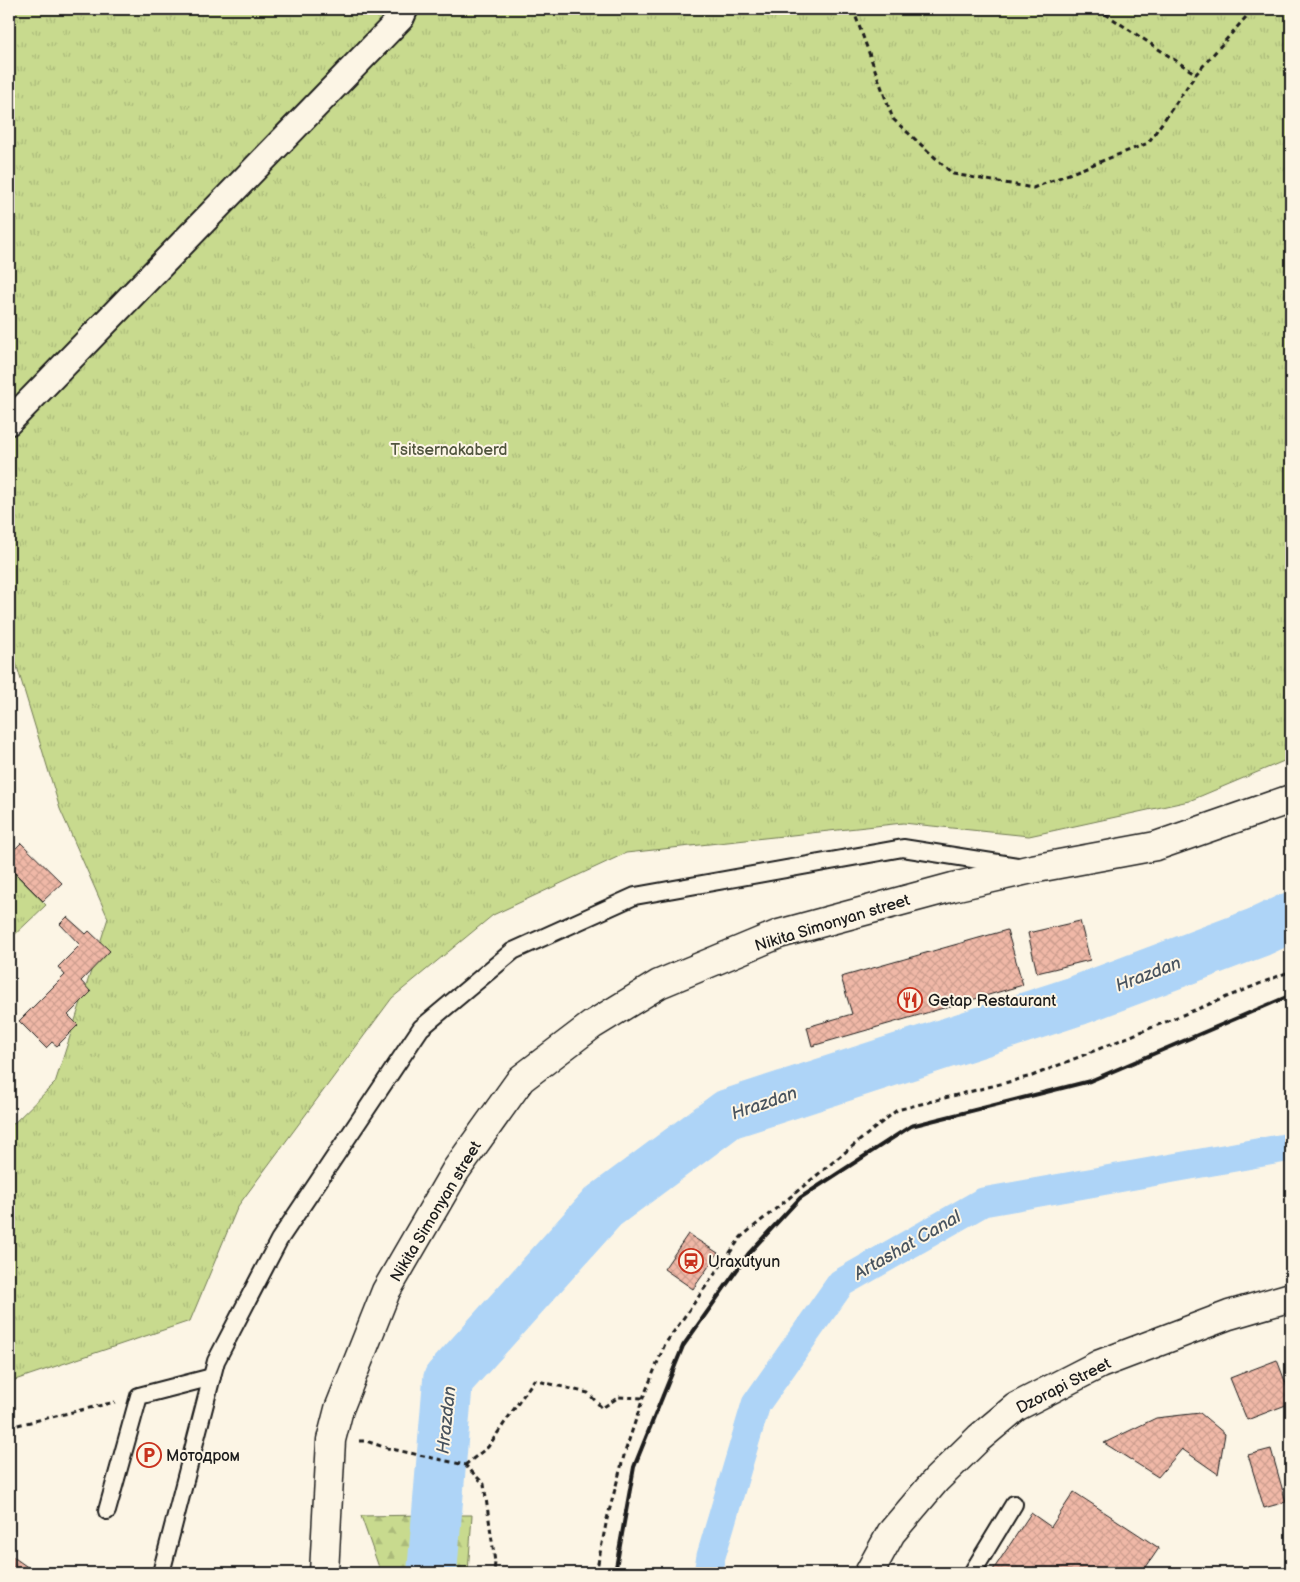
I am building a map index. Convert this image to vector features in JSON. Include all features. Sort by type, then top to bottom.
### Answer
[{"type":"street","points":[[9,422],[401,18],[405,9]]},
{"type":"street","name":"Nikita Simonyan street","points":[[324,1573],[331,1440],[339,1409],[386,1291],[456,1170],[521,1080],[592,1025],[659,984],[779,934],[953,886],[1156,846],[1291,799]]},
{"type":"street","name":"Dzorapi Street","points":[[869,1573],[891,1533],[936,1480],[979,1438],[1016,1407],[1100,1364],[1229,1315],[1291,1297]]},
{"type":"lane","points":[[161,1573],[216,1361],[279,1240],[422,1028],[513,951],[635,896],[903,848],[1032,869]]},
{"type":"lane","points":[[107,1511],[139,1396],[212,1376]]},
{"type":"lane","points":[[972,1573],[1014,1504]]},
{"type":"path","points":[[853,9],[893,120],[953,174],[1033,188],[1148,143],[1196,74],[1253,9]]},
{"type":"path","points":[[1098,9],[1196,74]]},
{"type":"path","points":[[596,1573],[607,1519],[625,1452],[643,1398],[665,1344],[741,1238],[897,1110],[1032,1076],[1291,971]]},
{"type":"path","points":[[465,1465],[488,1446],[534,1380],[588,1393],[602,1408],[619,1397],[643,1398]]},
{"type":"path","points":[[9,1428],[139,1396]]},
{"type":"path","points":[[387,1448],[465,1465],[484,1484],[495,1562],[494,1573]]},
{"type":"green space","name":"Tsitsernakaberd","points":[[9,9],[1291,9],[1291,758],[1189,801],[1029,836],[903,823],[626,853],[493,915],[392,998],[238,1206],[190,1321],[9,1382],[9,1128],[55,1083],[108,918],[60,809],[9,640]]},
{"type":"green space","points":[[9,868],[46,905],[9,940]]},
{"type":"green space","points":[[472,1515],[468,1573],[381,1573],[361,1516]]},
{"type":"building","points":[[21,843],[62,883],[43,901],[9,867],[9,855]]},
{"type":"building","points":[[67,917],[86,934],[89,931],[110,951],[81,981],[91,992],[68,1015],[78,1025],[57,1046],[52,1042],[46,1048],[19,1021],[65,975],[58,967],[80,945],[60,924]]},
{"type":"building","points":[[1080,921],[1090,960],[1037,973],[1028,933]]},
{"type":"building","name":"Getap Restaurant","points":[[1007,930],[1023,985],[812,1046],[807,1027],[852,1014],[841,977]]},
{"type":"building","name":"Uraxutyun","points":[[688,1234],[718,1253],[693,1289],[664,1269]]},
{"type":"building","points":[[1277,1360],[1291,1397],[1291,1403],[1247,1420],[1230,1378]]},
{"type":"building","points":[[1200,1413],[1225,1434],[1218,1474],[1182,1449],[1158,1477],[1104,1443],[1156,1418]]},
{"type":"building","points":[[1271,1449],[1286,1502],[1264,1508],[1248,1455]]},
{"type":"building","points":[[1074,1492],[1159,1548],[1142,1573],[991,1573],[1031,1513],[1051,1527]]},
{"type":"building","points":[[9,1554],[36,1573],[9,1573]]},
{"type":"waterway","name":"Hrazdan","points":[[432,1573],[448,1380],[603,1207],[728,1114],[1076,1001],[1259,932],[1291,917]]},
{"type":"waterway","name":"Artashat Canal","points":[[708,1573],[711,1556],[756,1404],[841,1283],[983,1202],[1291,1147]]},
{"type":"railway","points":[[615,1573],[634,1467],[683,1346],[749,1253],[800,1198],[911,1126],[1090,1081],[1291,995]]},
{"type":"place","name":"Getap Restaurant","points":[[910,1000]]},
{"type":"place","name":"Uraxutyun","points":[[691,1261]]},
{"type":"place","name":"Мотодром","points":[[149,1455]]}]
